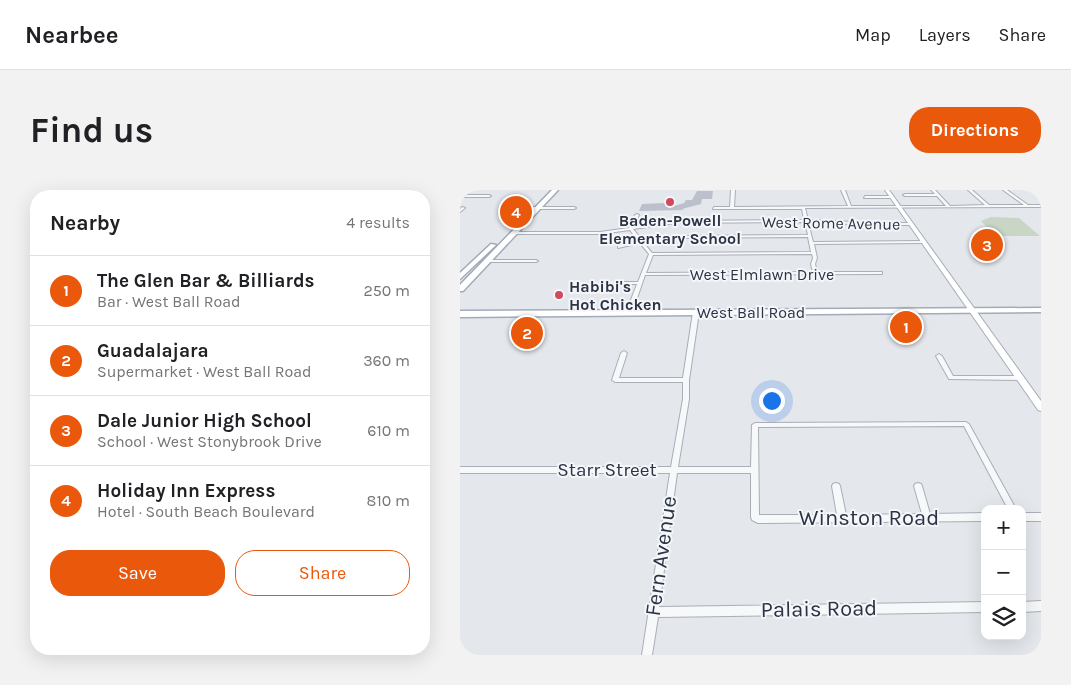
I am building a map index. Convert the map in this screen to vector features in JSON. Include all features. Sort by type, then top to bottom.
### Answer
[{"type":"main road","points":[[460,289],[513,233],[548,190]]},
{"type":"main road","points":[[460,277],[554,190]]},
{"type":"main road","name":"West Ball Road","points":[[460,314],[1041,310]]},
{"type":"street","points":[[472,196],[479,190]]},
{"type":"street","points":[[732,208],[733,190]]},
{"type":"street","points":[[843,190],[850,207]]},
{"type":"street","points":[[886,190],[1041,408]]},
{"type":"street","points":[[933,190],[949,207]]},
{"type":"street","points":[[970,190],[989,207]]},
{"type":"street","points":[[1005,190],[1027,206]]},
{"type":"street","points":[[905,195],[937,195]]},
{"type":"street","points":[[460,196],[489,196]]},
{"type":"street","points":[[866,197],[892,197]]},
{"type":"street","points":[[770,201],[771,207]]},
{"type":"street","points":[[810,201],[812,207]]},
{"type":"street","points":[[714,208],[1041,206]]},
{"type":"street","points":[[803,207],[814,253],[814,273]]},
{"type":"street","points":[[534,208],[574,208]]},
{"type":"street","points":[[637,215],[631,228],[633,235],[641,241],[651,254]]},
{"type":"street","name":"West Rome Avenue","points":[[513,233],[600,233],[675,222],[806,221],[911,224]]},
{"type":"street","points":[[619,247],[641,241],[672,237],[809,236]]},
{"type":"street","points":[[812,243],[924,242]]},
{"type":"street","points":[[651,254],[814,253]]},
{"type":"street","points":[[629,312],[651,254]]},
{"type":"street","points":[[488,260],[536,261]]},
{"type":"street","points":[[858,265],[861,273]]},
{"type":"street","name":"West Elmlawn Drive","points":[[644,274],[880,273]]},
{"type":"street","points":[[619,283],[641,283]]},
{"type":"street","name":"Fern Avenue","points":[[647,655],[686,399],[686,380],[696,312]]},
{"type":"street","points":[[624,353],[615,380],[686,380]]},
{"type":"street","points":[[940,356],[951,378],[1020,378]]},
{"type":"street","points":[[754,470],[755,424],[966,424],[1010,505]]},
{"type":"street","name":"Starr Street","points":[[460,470],[754,470]]},
{"type":"street","name":"Winston Road","points":[[754,470],[755,517],[758,519],[981,517]]},
{"type":"street","points":[[836,486],[842,518]]},
{"type":"street","points":[[918,486],[928,518]]},
{"type":"street","points":[[1026,517],[1041,517]]},
{"type":"street","points":[[1026,607],[1041,606]]},
{"type":"street","name":"Palais Road","points":[[654,612],[981,607]]},
{"type":"green space","points":[[991,217],[1019,218],[1040,236],[996,236],[981,221]]},
{"type":"building","points":[[697,191],[713,191],[712,199],[702,199],[701,204],[682,209],[684,210],[639,211],[642,204],[665,203],[665,205],[674,206],[684,203],[686,200],[692,200]]},
{"type":"place","name":"Baden-Powell Elementary School","points":[[670,202]]},
{"type":"place","name":"Holiday Inn Express","points":[[516,212]]},
{"type":"place","name":"Dale Junior High School","points":[[987,245]]},
{"type":"place","name":"Habibi's Hot Chicken","points":[[559,295]]},
{"type":"place","name":"The Glen Bar & Billiards","points":[[906,327]]},
{"type":"place","name":"Guadalajara","points":[[527,333]]}]
